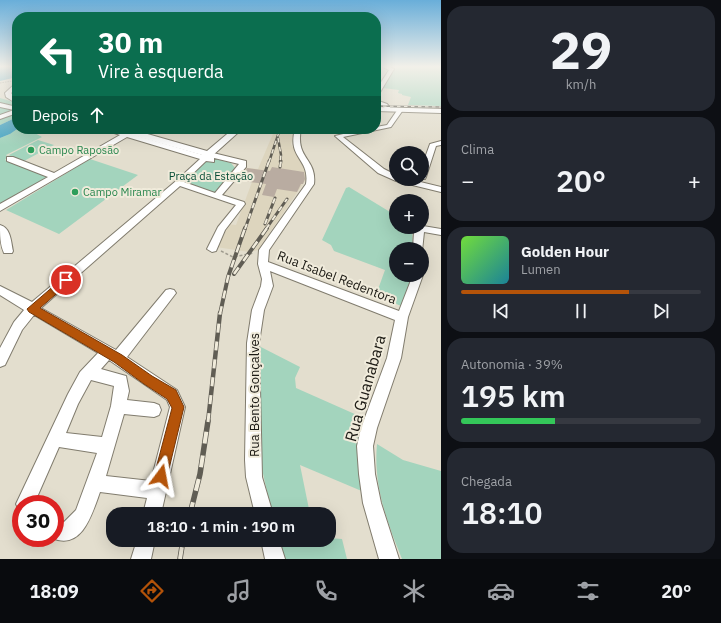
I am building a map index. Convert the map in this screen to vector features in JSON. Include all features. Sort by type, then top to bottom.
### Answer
[{"type":"main road","points":[[0,96],[12,99]]},
{"type":"main road","points":[[381,108],[387,107],[400,110],[441,111]]},
{"type":"main road","points":[[137,134],[207,156],[232,134]]},
{"type":"street","points":[[0,102],[12,100]]},
{"type":"street","points":[[0,105],[12,109]]},
{"type":"street","points":[[381,105],[387,107]]},
{"type":"street","points":[[381,128],[389,126],[400,110]]},
{"type":"street","points":[[0,117],[12,112]]},
{"type":"street","points":[[0,208],[123,134]]},
{"type":"street","points":[[264,250],[310,184],[312,177],[309,169],[295,148],[297,134]]},
{"type":"street","points":[[349,134],[338,136],[381,171],[389,174]]},
{"type":"street","points":[[429,156],[433,144],[441,143]]},
{"type":"street","points":[[0,361],[18,326],[32,309],[179,183],[207,156],[241,168],[217,196]]},
{"type":"street","points":[[10,159],[54,176]]},
{"type":"street","points":[[179,183],[241,204],[221,229],[212,249]]},
{"type":"street","points":[[429,184],[441,190]]},
{"type":"street","points":[[0,228],[4,232],[8,251]]},
{"type":"street","points":[[418,242],[419,231],[423,229],[441,232]]},
{"type":"street","name":"Rua Bento Gonçalves","points":[[262,507],[254,477],[253,460],[253,344],[258,310],[267,286],[267,279],[263,264],[264,250]]},
{"type":"street","name":"Rua Isabel Redentora","points":[[263,264],[402,317]]},
{"type":"street","name":"Rua Guanabara","points":[[389,559],[372,503],[367,474],[365,446],[369,428],[394,358],[402,317],[415,282]]},
{"type":"street","points":[[0,290],[113,355],[172,395],[178,407],[154,507]]},
{"type":"street","points":[[29,495],[73,399],[85,377],[89,372],[113,355],[170,293]]},
{"type":"street","points":[[64,532],[67,532],[76,526],[81,517],[94,483],[119,406],[123,385],[121,381],[89,372]]},
{"type":"street","points":[[119,406],[154,410]]},
{"type":"street","points":[[55,439],[106,446]]},
{"type":"street","points":[[94,483],[158,491]]},
{"type":"street","points":[[141,559],[144,547]]},
{"type":"street","points":[[272,547],[275,559]]},
{"type":"path","points":[[212,249],[234,257],[264,250]]},
{"type":"shaded area","points":[[273,134],[294,134],[291,144],[308,174],[307,178],[258,250],[249,252],[216,247],[227,224],[236,225],[252,182],[241,181],[246,168],[258,169]]},
{"type":"green space","points":[[398,93],[441,93],[441,106],[408,105],[411,97]]},
{"type":"green space","points":[[0,98],[12,102],[12,119],[0,125]]},
{"type":"green space","points":[[12,131],[12,134],[37,134],[42,137],[6,155],[5,160],[49,177],[0,205],[0,138],[10,134]]},
{"type":"green space","name":"Campo Raposão","points":[[38,140],[54,145],[24,161],[9,155]]},
{"type":"green space","name":"Praça da Estação","points":[[210,157],[231,163],[236,169],[215,193],[183,183]]},
{"type":"green space","name":"Campo Miramar","points":[[90,159],[138,175],[59,234],[6,210]]},
{"type":"green space","points":[[349,187],[389,211],[389,234],[412,234],[413,242],[389,242],[389,282],[410,282],[401,306],[376,295],[385,270],[334,251],[331,245],[322,240],[346,188]]},
{"type":"green space","points":[[257,345],[300,367],[295,378],[296,388],[366,419],[364,492],[300,465],[309,507],[270,507],[260,460]]},
{"type":"green space","points":[[377,444],[403,460],[441,471],[441,559],[402,559],[382,503],[377,474]]},
{"type":"green space","points":[[336,539],[342,539],[347,559],[284,559],[281,547],[336,547]]},
{"type":"water","points":[[12,119],[12,133],[0,138],[0,125]]},
{"type":"building","points":[[272,167],[304,172],[305,179],[297,192],[277,189],[274,197],[262,195],[266,184],[241,181],[247,168],[270,171]]},
{"type":"railway","points":[[381,106],[441,107]]},
{"type":"railway","points":[[269,162],[278,134]]},
{"type":"railway","points":[[278,138],[281,155],[280,162]]},
{"type":"railway","points":[[245,229],[269,161]]},
{"type":"railway","points":[[280,167],[281,161]]},
{"type":"railway","points":[[265,224],[275,198]]},
{"type":"railway","points":[[266,229],[287,199]]},
{"type":"railway","points":[[220,314],[228,277],[245,228]]},
{"type":"railway","points":[[234,274],[267,228]]},
{"type":"railway","points":[[208,422],[220,313]]},
{"type":"railway","points":[[192,507],[200,474],[208,421]]},
{"type":"railway","points":[[180,559],[182,547]]},
{"type":"place","name":"Campo Raposão","points":[[31,150]]},
{"type":"place","name":"Campo Miramar","points":[[75,192]]},
{"type":"route","points":[[66,280],[32,309],[118,358],[172,395],[178,407],[161,476]]}]
